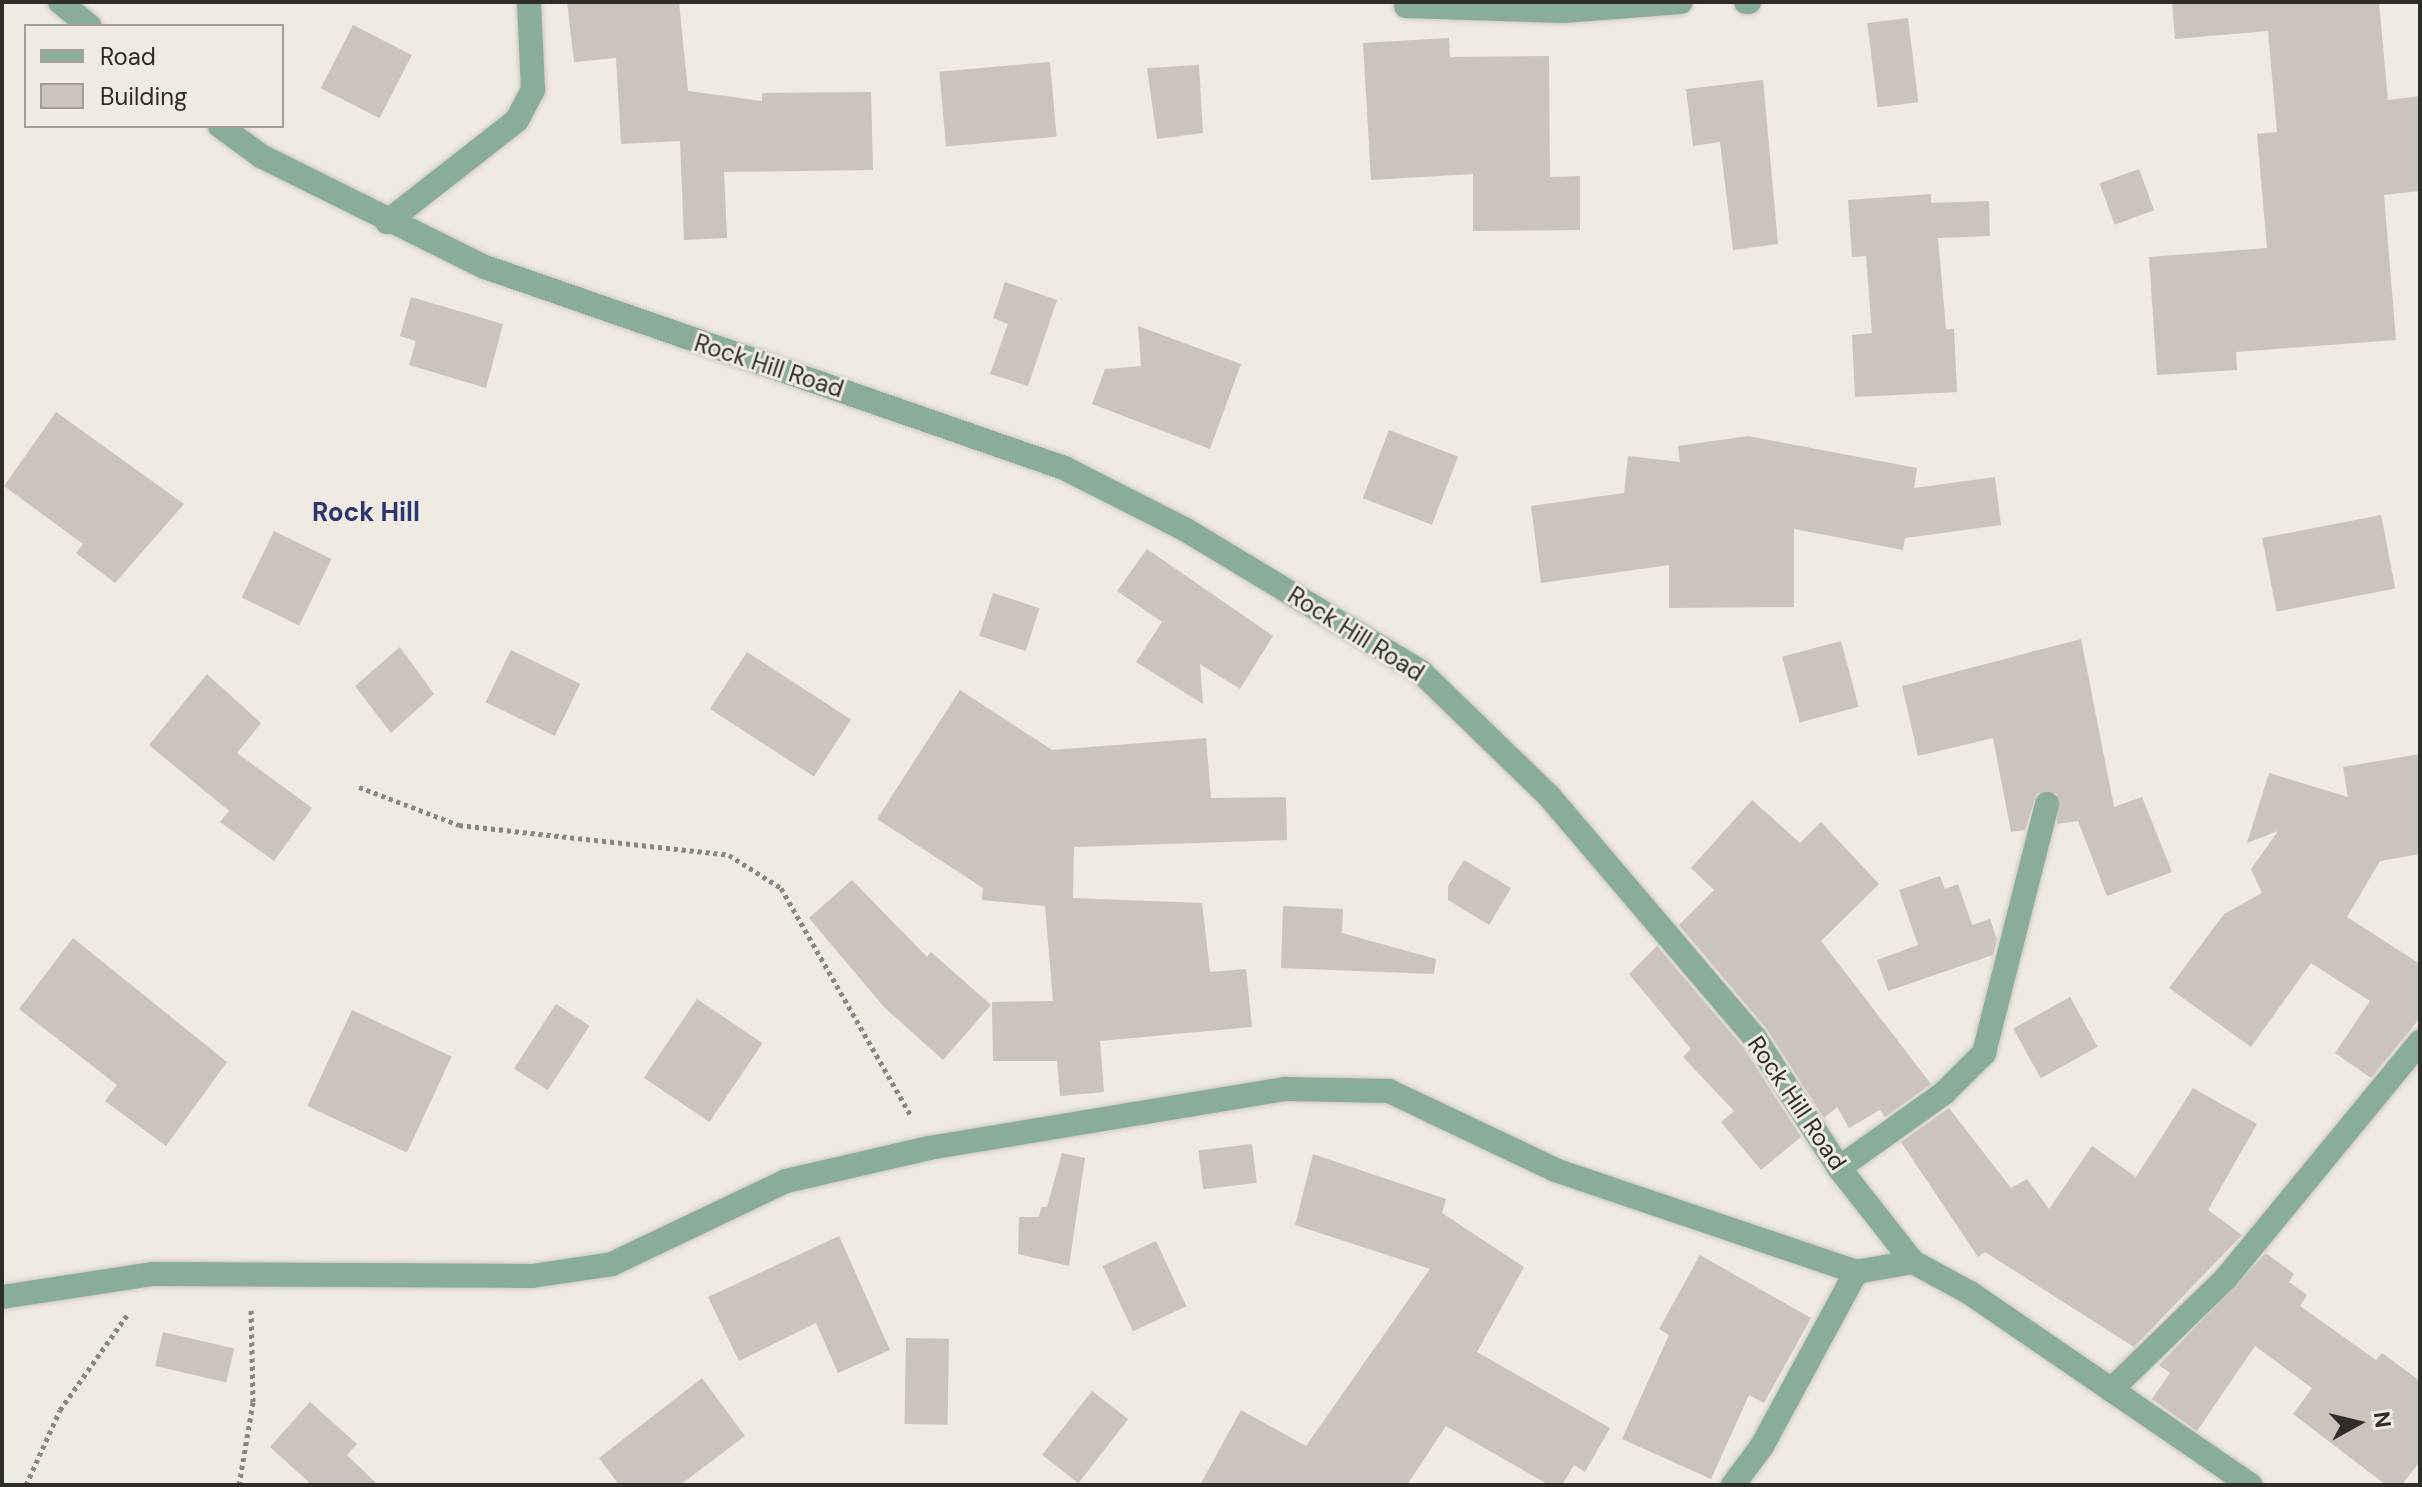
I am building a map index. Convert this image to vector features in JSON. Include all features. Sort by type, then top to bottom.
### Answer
[{"type":"street","points":[[60,2],[88,24]]},
{"type":"street","points":[[387,222],[517,120],[533,90],[529,2]]},
{"type":"street","points":[[1406,6],[1564,11],[1681,2]]},
{"type":"street","name":"Rock Hill Road","points":[[223,128],[261,156],[387,222],[485,267],[640,324],[1064,468],[1186,530],[1420,671],[1549,796],[1755,1038],[1839,1168],[1913,1262],[2111,1390],[2250,1485]]},
{"type":"street","points":[[1839,1168],[1944,1093],[1984,1053],[2047,804]]},
{"type":"street","points":[[2111,1390],[2226,1278],[2420,1042]]},
{"type":"street","points":[[2,1297],[153,1274],[252,1277],[532,1276],[612,1264],[786,1181],[929,1148],[1287,1089],[1389,1091],[1555,1170],[1856,1272],[1913,1262]]},
{"type":"street","points":[[1733,1485],[1762,1446],[1856,1272]]},
{"type":"path","points":[[359,787],[459,825],[729,855],[781,888],[929,1148]]},
{"type":"path","points":[[26,1485],[60,1410],[153,1274]]},
{"type":"path","points":[[239,1485],[253,1402],[252,1277]]},
{"type":"building","points":[[567,2],[679,2],[688,91],[762,101],[762,93],[871,92],[873,170],[724,172],[727,238],[684,240],[680,141],[621,144],[616,58],[574,62]]},
{"type":"building","points":[[2172,2],[2379,2],[2388,100],[2420,96],[2420,191],[2384,195],[2396,340],[2236,352],[2237,370],[2157,375],[2149,257],[2267,248],[2257,134],[2277,132],[2268,31],[2175,39]]},
{"type":"building","points":[[1908,18],[1918,102],[1878,107],[1867,23]]},
{"type":"building","points":[[353,25],[412,55],[380,118],[321,88]]},
{"type":"building","points":[[1449,38],[1450,57],[1549,56],[1550,177],[1580,176],[1580,230],[1473,231],[1473,174],[1371,180],[1363,43]]},
{"type":"building","points":[[1050,62],[1057,137],[946,146],[939,72]]},
{"type":"building","points":[[1199,65],[1203,133],[1157,139],[1147,68]]},
{"type":"building","points":[[1763,80],[1778,244],[1733,250],[1720,142],[1693,146],[1686,89]]},
{"type":"building","points":[[2139,169],[2154,210],[2115,225],[2100,183]]},
{"type":"building","points":[[1931,194],[1931,203],[1989,201],[1990,236],[1938,238],[1946,329],[1954,329],[1957,392],[1855,397],[1852,335],[1872,333],[1866,256],[1852,257],[1848,200]]},
{"type":"building","points":[[1005,282],[1057,300],[1028,386],[990,374],[1008,324],[993,318]]},
{"type":"building","points":[[411,297],[503,324],[486,388],[409,365],[416,341],[400,336]]},
{"type":"building","points":[[1138,326],[1241,364],[1210,449],[1092,404],[1105,369],[1141,366]]},
{"type":"building","points":[[56,412],[184,504],[115,583],[76,553],[83,544],[4,486]]},
{"type":"building","points":[[1389,430],[1458,457],[1432,525],[1363,498]]},
{"type":"building","points":[[1748,436],[1917,468],[1914,488],[1995,477],[2001,525],[1905,538],[1903,550],[1794,529],[1794,607],[1669,608],[1669,565],[1541,583],[1531,506],[1624,493],[1628,456],[1680,462],[1678,446]]},
{"type":"building","points":[[2381,515],[2395,589],[2277,612],[2262,538]]},
{"type":"building","points":[[274,531],[332,559],[299,626],[242,598]]},
{"type":"building","points":[[1147,549],[1273,636],[1240,689],[1200,664],[1203,704],[1136,662],[1162,622],[1117,591]]},
{"type":"building","points":[[993,593],[1040,608],[1026,651],[979,636]]},
{"type":"building","points":[[2081,639],[2114,807],[2142,797],[2172,872],[2107,896],[2078,821],[2057,824],[2057,793],[2037,793],[2025,830],[2011,832],[1993,738],[1918,756],[1902,686]]},
{"type":"building","points":[[1841,641],[1859,707],[1800,722],[1782,657]]},
{"type":"building","points":[[400,647],[434,694],[391,733],[355,686]]},
{"type":"building","points":[[511,650],[580,684],[555,736],[486,702]]},
{"type":"building","points":[[747,652],[851,720],[814,777],[710,709]]},
{"type":"building","points":[[207,674],[261,723],[237,753],[312,808],[274,861],[220,822],[229,811],[149,745]]},
{"type":"building","points":[[960,690],[1052,750],[1206,738],[1211,798],[1286,797],[1287,840],[1074,847],[1073,898],[1202,903],[1210,972],[1246,969],[1252,1027],[1100,1041],[1104,1092],[1060,1096],[1057,1061],[993,1061],[992,1002],[1053,1001],[1045,906],[982,900],[983,888],[877,819]]},
{"type":"building","points":[[2420,754],[2420,854],[2380,861],[2347,917],[2420,964],[2420,1018],[2371,1078],[2335,1053],[2370,1001],[2311,963],[2251,1047],[2169,988],[2224,914],[2262,893],[2251,869],[2278,831],[2247,843],[2269,773],[2348,797],[2343,767]]},
{"type":"building","points":[[1752,800],[1800,843],[1821,822],[1879,884],[1821,941],[1931,1084],[1885,1117],[1880,1110],[1849,1128],[1837,1107],[1824,1118],[1766,1028],[1679,925],[1714,890],[1691,868]]},
{"type":"building","points":[[1464,860],[1511,888],[1489,925],[1448,900],[1448,886]]},
{"type":"building","points":[[1940,876],[1945,889],[1958,884],[1972,925],[1990,919],[1997,939],[1993,955],[1888,991],[1877,960],[1918,945],[1899,890]]},
{"type":"building","points":[[852,880],[927,957],[931,952],[991,1005],[943,1060],[884,1007],[809,918]]},
{"type":"building","points":[[1283,906],[1343,909],[1342,933],[1436,959],[1434,974],[1281,968]]},
{"type":"building","points":[[73,938],[227,1062],[166,1146],[105,1101],[117,1085],[19,1009]]},
{"type":"building","points":[[1657,946],[1743,1047],[1801,1137],[1761,1170],[1721,1122],[1734,1111],[1683,1057],[1691,1049],[1629,974]]},
{"type":"building","points":[[2070,997],[2098,1047],[2041,1078],[2013,1029]]},
{"type":"building","points":[[697,999],[762,1043],[709,1122],[644,1078]]},
{"type":"building","points":[[556,1004],[590,1026],[548,1090],[514,1069]]},
{"type":"building","points":[[352,1010],[452,1056],[407,1153],[307,1106]]},
{"type":"building","points":[[2193,1088],[2257,1124],[2208,1210],[2242,1235],[2134,1347],[1985,1252],[1978,1257],[1901,1142],[1949,1108],[2011,1188],[2027,1179],[2049,1209],[2092,1146],[2136,1177]]},
{"type":"building","points":[[1252,1144],[1257,1183],[1203,1189],[1198,1151]]},
{"type":"building","points":[[1062,1153],[1085,1158],[1069,1266],[1018,1254],[1019,1217],[1039,1217],[1041,1207],[1047,1207]]},
{"type":"building","points":[[1313,1154],[1446,1199],[1442,1213],[1524,1267],[1477,1352],[1610,1428],[1585,1472],[1574,1465],[1562,1485],[1549,1485],[1446,1426],[1407,1485],[1200,1485],[1241,1410],[1306,1446],[1430,1269],[1295,1225]]},
{"type":"building","points":[[839,1236],[890,1350],[838,1373],[816,1323],[739,1361],[708,1297]]},
{"type":"building","points":[[1156,1241],[1186,1306],[1133,1331],[1103,1266]]},
{"type":"building","points":[[2266,1253],[2294,1274],[2289,1282],[2307,1295],[2300,1306],[2376,1360],[2382,1353],[2420,1381],[2420,1461],[2402,1485],[2386,1485],[2293,1414],[2312,1388],[2255,1346],[2197,1431],[2152,1399],[2170,1373],[2159,1365]]},
{"type":"building","points":[[1700,1255],[1811,1318],[1764,1403],[1749,1395],[1711,1479],[1622,1439],[1669,1335],[1659,1329]]},
{"type":"building","points":[[163,1332],[234,1348],[226,1383],[155,1366]]},
{"type":"building","points":[[906,1338],[949,1339],[947,1425],[904,1424]]},
{"type":"building","points":[[702,1378],[745,1436],[680,1485],[619,1485],[599,1458]]},
{"type":"building","points":[[1092,1391],[1128,1419],[1078,1483],[1042,1455]]},
{"type":"building","points":[[310,1402],[357,1444],[347,1455],[378,1485],[312,1485],[270,1447]]},
{"type":"district","name":"Rock Hill","points":[[366,513]]}]
